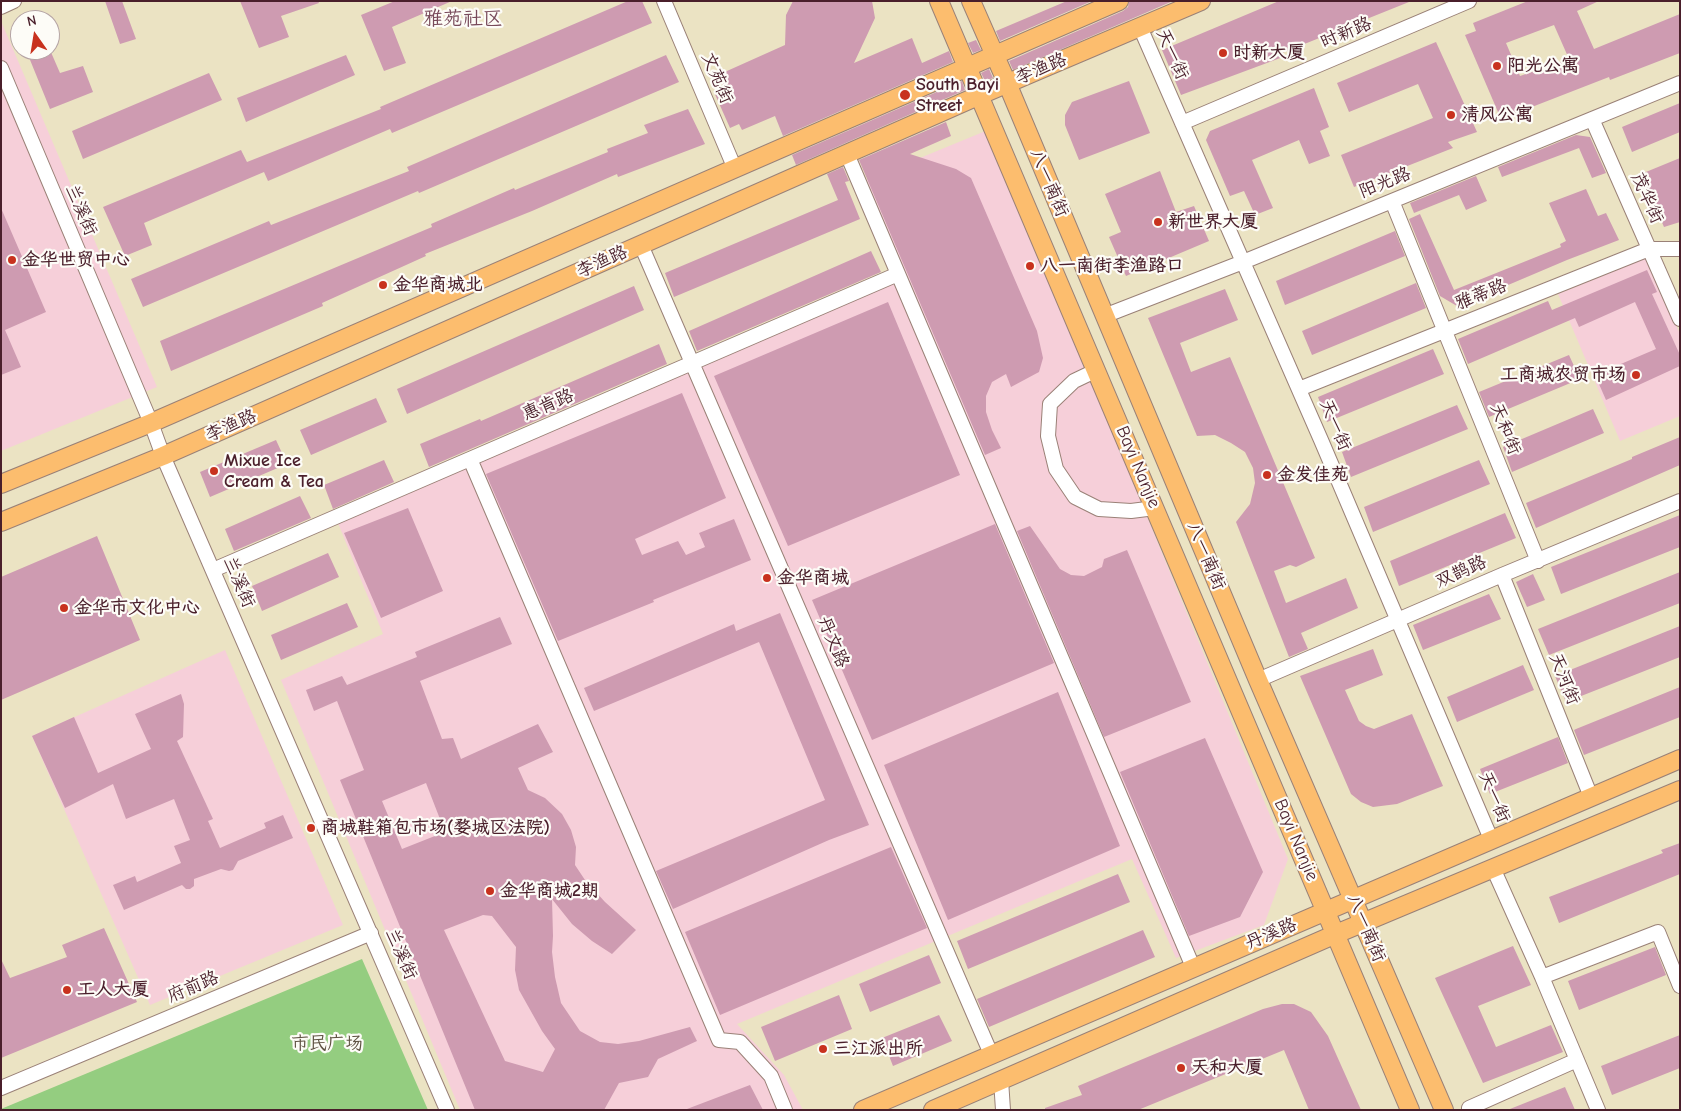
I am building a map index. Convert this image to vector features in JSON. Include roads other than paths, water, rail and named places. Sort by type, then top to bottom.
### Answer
[{"type":"main road","name":"Bayi Nanjie","points":[[939,1],[1336,934]]},
{"type":"main road","name":"八一南街","points":[[971,1],[1258,680],[1444,1110]]},
{"type":"main road","name":"李渔路","points":[[1,484],[151,423],[1119,1]]},
{"type":"main road","name":"李渔路","points":[[1,522],[163,456],[1007,83],[1202,1]]},
{"type":"main road","name":"丹溪路","points":[[862,1110],[1680,759]]},
{"type":"main road","name":"丹溪路","points":[[933,1110],[1336,934],[1680,790]]},
{"type":"main road","name":"八一南街","points":[[1336,934],[1410,1110]]},
{"type":"street","points":[[1,7],[14,1]]},
{"type":"street","name":"文苑街","points":[[664,1],[735,169]]},
{"type":"street","name":"时新路","points":[[1182,123],[1469,1]]},
{"type":"street","name":"天一街","points":[[1140,27],[1299,389],[1491,839]]},
{"type":"street","name":"兰溪街","points":[[1,68],[151,423],[163,456],[447,1110]]},
{"type":"street","name":"阳光路","points":[[1104,316],[1242,262],[1680,83]]},
{"type":"street","name":"茂华街","points":[[1592,119],[1680,319]]},
{"type":"street","points":[[847,154],[1193,968]]},
{"type":"street","name":"天和街","points":[[1392,201],[1538,561]]},
{"type":"street","name":"丹文路","points":[[641,245],[991,1054]]},
{"type":"street","name":"雅蒂路","points":[[1299,389],[1649,249],[1680,248]]},
{"type":"street","name":"惠肯路","points":[[212,570],[898,274]]},
{"type":"street","points":[[1097,370],[1074,381],[1050,404],[1048,436],[1056,469],[1075,498],[1099,509],[1131,511],[1155,508]]},
{"type":"street","points":[[470,459],[719,1040],[740,1042],[771,1076],[785,1110]]},
{"type":"street","name":"双鹊路","points":[[1258,680],[1680,501]]},
{"type":"street","name":"天河街","points":[[1502,575],[1591,797]]},
{"type":"street","points":[[1493,868],[1542,977],[1598,1110]]},
{"type":"street","points":[[1542,977],[1658,932],[1680,986]]},
{"type":"street","name":"府前路","points":[[1,1088],[371,933]]},
{"type":"street","points":[[1469,1108],[1577,1060]]},
{"type":"street","points":[[1002,1080],[1003,1110]]},
{"type":"place","name":"时新大厦","points":[[1223,53]]},
{"type":"place","name":"阳光公寓","points":[[1497,66]]},
{"type":"place","name":"South Bayi Street","points":[[905,95]]},
{"type":"place","name":"清风公寓","points":[[1451,115]]},
{"type":"place","name":"新世界大厦","points":[[1158,222]]},
{"type":"place","name":"金华世贸中心","points":[[12,260]]},
{"type":"place","name":"八一南街李渔路口","points":[[1030,266]]},
{"type":"place","name":"金华商城北","points":[[383,285]]},
{"type":"place","name":"工商城农贸市场","points":[[1636,375]]},
{"type":"place","name":"Mixue Ice Cream & Tea","points":[[214,471]]},
{"type":"place","name":"金发佳苑","points":[[1267,475]]},
{"type":"place","name":"金华商城","points":[[767,578]]},
{"type":"place","name":"金华市文化中心","points":[[64,608]]},
{"type":"place","name":"商城鞋箱包市场(婺城区法院)","points":[[311,828]]},
{"type":"place","name":"金华商城2期","points":[[490,891]]},
{"type":"place","name":"工人大厦","points":[[67,990]]},
{"type":"place","name":"三江派出所","points":[[823,1049]]},
{"type":"place","name":"天和大厦","points":[[1181,1068]]},
{"type":"district","name":"雅苑社区","points":[[463,19]]},
{"type":"park label","name":"市民广场","points":[[327,1044]]}]
